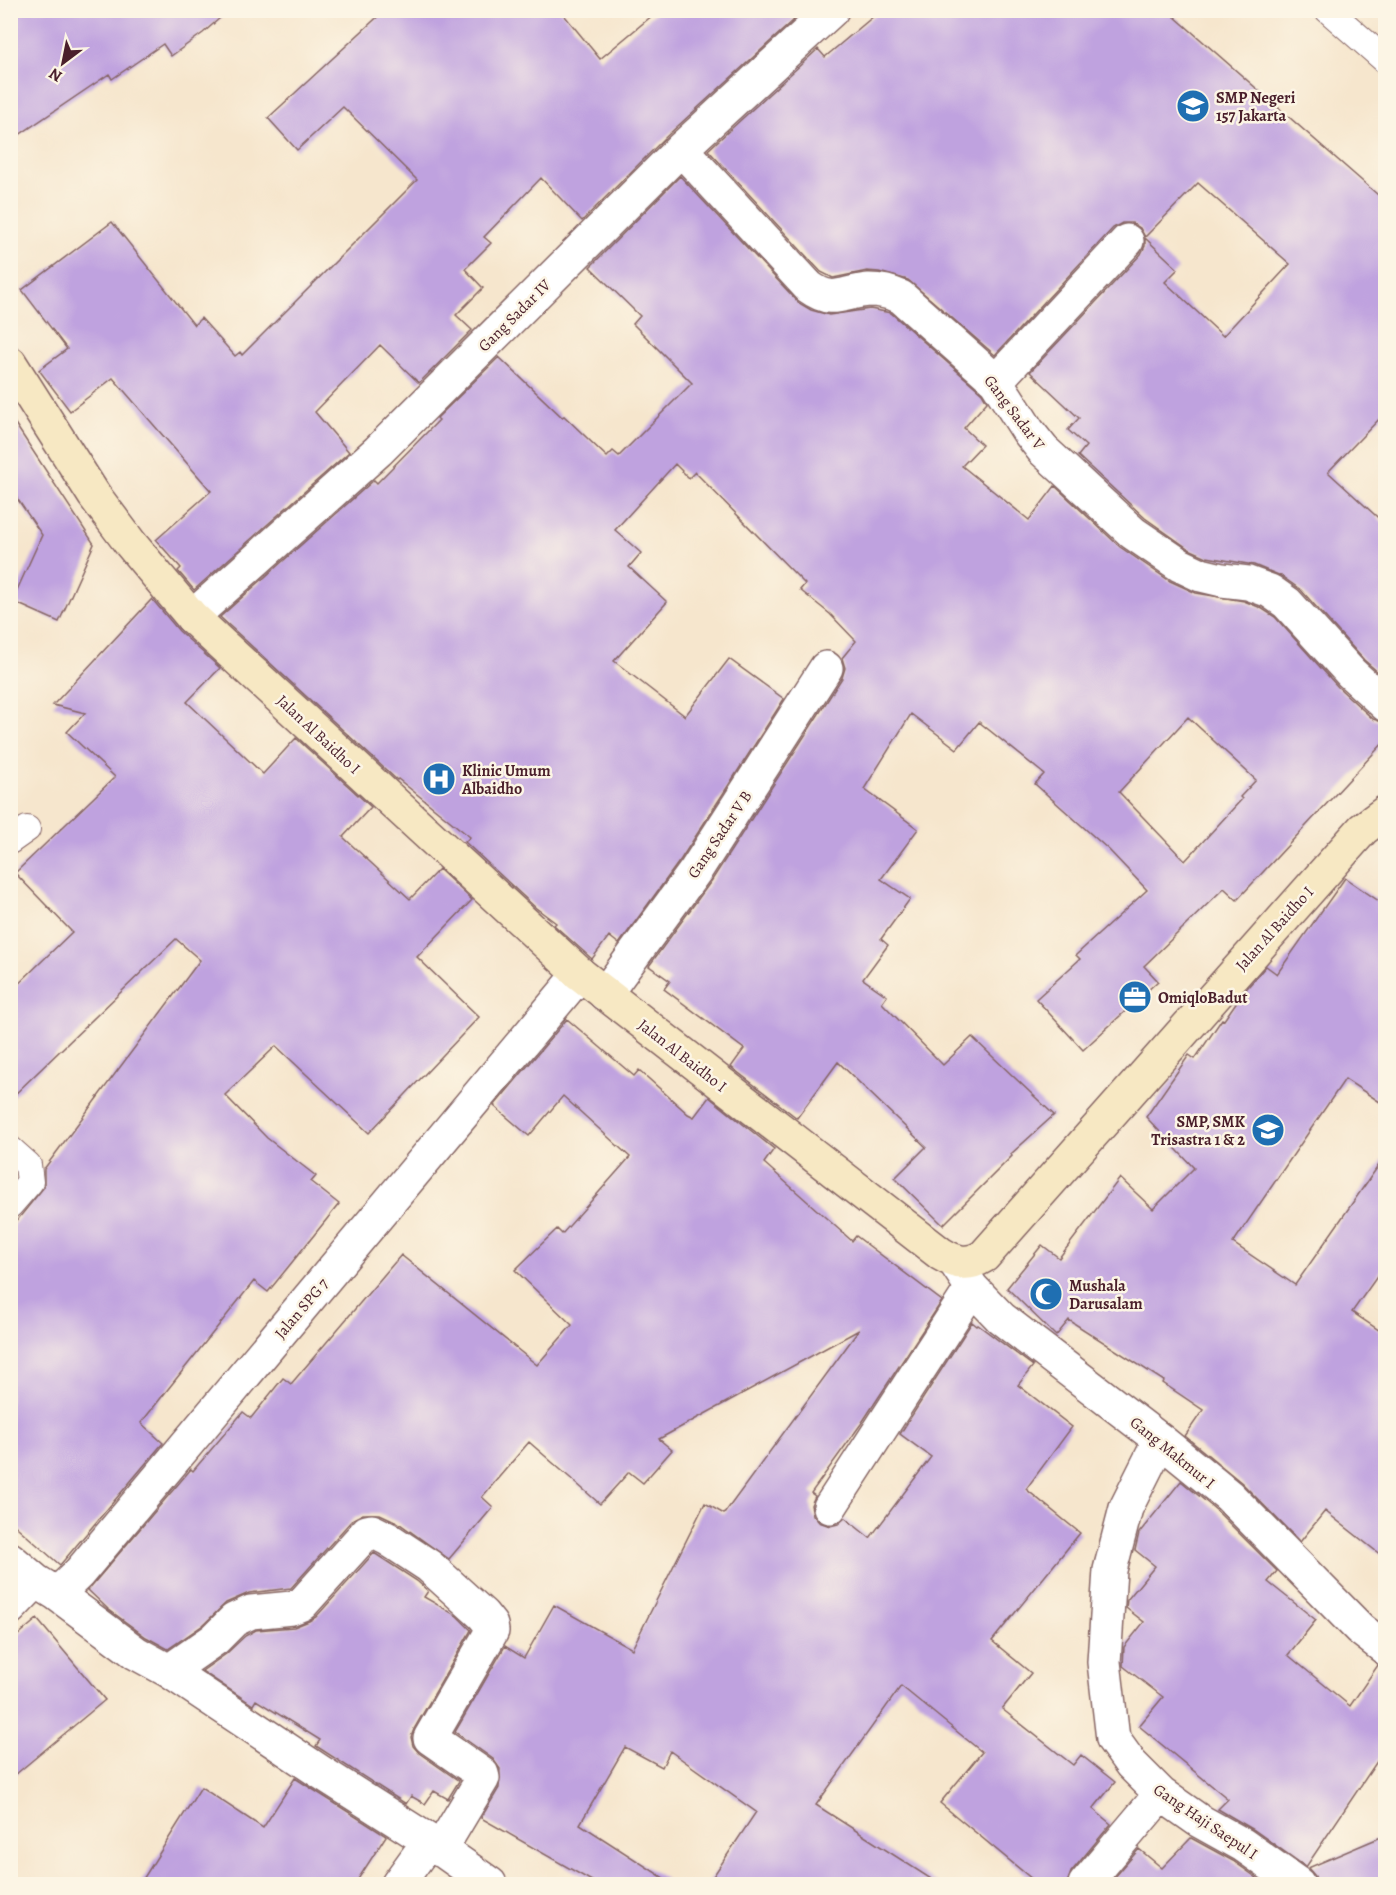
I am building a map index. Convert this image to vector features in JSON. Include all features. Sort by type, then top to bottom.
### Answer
[{"type":"street","name":"Gang Sadar IV","points":[[192,616],[378,451],[681,149],[830,11]]},
{"type":"street","name":"Gang Sadar V","points":[[681,149],[809,287],[827,297],[868,290],[887,291],[901,297],[996,381],[1043,450],[1132,533],[1180,565],[1202,575],[1248,583],[1270,591],[1287,603],[1351,672],[1386,705]]},
{"type":"street","points":[[996,381],[1126,241]]},
{"type":"street","name":"Jalan Al Baidho I","points":[[10,363],[94,495],[130,543],[192,616],[580,974],[941,1254],[964,1275],[974,1262],[984,1256],[1363,829],[1386,812]]},
{"type":"street","name":"Gang Sadar V B","points":[[605,994],[696,870],[826,668]]},
{"type":"street","name":"Jalan SPG 7","points":[[10,1608],[80,1573],[580,974]]},
{"type":"street","points":[[830,1507],[964,1275]]},
{"type":"street","name":"Gang Makmur I","points":[[964,1275],[1001,1318],[1229,1496],[1360,1629],[1386,1649]]},
{"type":"street","name":"Gang Haji Saepul I","points":[[1160,1440],[1126,1508],[1110,1570],[1104,1662],[1113,1739],[1131,1764],[1161,1794],[1198,1820],[1243,1845],[1298,1884]]},
{"type":"street","points":[[169,1671],[215,1639],[234,1620],[251,1612],[292,1608],[302,1604],[367,1532],[372,1531],[429,1566],[483,1615],[492,1630],[430,1738],[482,1774],[483,1778],[435,1845],[398,1884]]},
{"type":"street","points":[[10,1560],[136,1653],[169,1671],[435,1845],[490,1884]]},
{"type":"street","points":[[1085,1884],[1161,1794]]},
{"type":"lane","points":[[1328,10],[1386,62]]},
{"type":"lane","points":[[10,1149],[28,1166],[30,1182],[10,1205]]},
{"type":"building","points":[[10,10],[229,10],[203,33],[171,56],[163,44],[112,79],[109,74],[10,141]]},
{"type":"building","points":[[385,10],[560,10],[600,59],[659,10],[786,10],[794,20],[668,135],[582,221],[541,178],[484,237],[491,243],[465,269],[483,288],[456,315],[472,330],[419,383],[380,345],[315,412],[349,452],[194,590],[178,571],[181,568],[156,540],[211,491],[113,378],[70,411],[39,370],[67,349],[22,290],[112,222],[194,325],[201,318],[235,356],[240,352],[242,355],[417,180],[343,107],[297,150],[268,118]]},
{"type":"building","points":[[881,10],[1167,10],[1386,202],[1386,412],[1328,472],[1386,525],[1386,679],[1364,660],[1301,590],[1281,576],[1254,565],[1207,557],[1189,549],[1145,518],[1078,456],[1086,446],[1068,430],[1079,418],[1030,372],[1141,254],[1145,246],[1145,238],[1178,269],[1165,282],[1223,336],[1290,264],[1198,183],[1145,237],[1140,228],[1132,223],[1122,223],[1113,228],[995,355],[908,280],[879,272],[867,271],[833,278],[821,272],[708,150],[818,49],[825,57]]},
{"type":"building","points":[[680,176],[799,303],[811,310],[829,315],[870,309],[891,313],[982,393],[987,402],[964,428],[982,445],[962,466],[1029,520],[1055,486],[1120,547],[1170,581],[1196,593],[1244,601],[1275,617],[1338,687],[1373,719],[1386,723],[1386,740],[1237,900],[1224,888],[1144,966],[1158,981],[1083,1050],[1036,999],[1080,959],[1076,955],[1147,890],[1109,850],[1035,784],[1044,774],[979,722],[957,749],[911,714],[864,789],[918,829],[881,879],[910,899],[881,939],[888,945],[863,979],[887,996],[882,1003],[943,1065],[972,1037],[1054,1115],[1011,1154],[1012,1156],[943,1225],[895,1178],[926,1147],[838,1062],[797,1118],[731,1067],[744,1049],[664,989],[670,981],[649,966],[712,880],[842,678],[845,668],[842,658],[856,641],[830,614],[800,590],[805,584],[695,472],[689,478],[675,464],[615,530],[641,553],[629,567],[667,602],[614,661],[685,716],[729,659],[784,699],[681,859],[619,944],[609,936],[592,959],[554,925],[556,923],[536,908],[465,842],[470,837],[397,780],[220,617],[374,480],[377,483],[439,420],[437,418],[499,357],[607,457],[613,451],[619,456],[692,383],[633,324],[640,316],[590,267]],"holes":[[[1188,717],[1256,780],[1240,797],[1242,799],[1185,861],[1119,792]]]},
{"type":"building","points":[[10,416],[94,544],[59,622],[12,601],[42,535],[10,488]]},
{"type":"building","points":[[152,599],[179,631],[220,668],[187,702],[263,774],[296,738],[371,807],[343,837],[410,899],[439,869],[472,900],[417,957],[479,1017],[369,1133],[276,1046],[225,1095],[267,1138],[316,1176],[311,1182],[339,1204],[268,1292],[254,1281],[141,1423],[163,1443],[60,1565],[10,1521],[10,1229],[44,1187],[44,1169],[200,960],[176,939],[10,1099],[10,992],[72,932],[15,873],[115,777],[67,732],[85,713],[53,705]]},
{"type":"building","points":[[1345,878],[1386,906],[1386,1106],[1345,1079],[1233,1243],[1295,1285],[1386,1155],[1386,1264],[1352,1312],[1386,1335],[1386,1559],[1325,1511],[1300,1542],[1242,1483],[1185,1436],[1203,1410],[1163,1383],[1164,1381],[1069,1320],[1056,1336],[1007,1288],[1042,1245],[1059,1258],[1120,1178],[1153,1209],[1194,1168],[1146,1117],[1189,1055],[1195,1059],[1222,1019],[1224,1020],[1266,966],[1277,974]]},
{"type":"building","points":[[567,1019],[634,1076],[639,1070],[688,1114],[694,1117],[709,1097],[774,1149],[764,1163],[852,1241],[856,1236],[942,1301],[861,1424],[811,1493],[815,1496],[811,1505],[813,1515],[819,1522],[830,1526],[838,1524],[845,1518],[870,1538],[931,1457],[900,1434],[972,1322],[1033,1366],[1018,1385],[1072,1427],[1026,1489],[1080,1533],[992,1641],[1031,1673],[1002,1709],[1073,1765],[1081,1755],[1115,1782],[1093,1809],[1111,1824],[1071,1872],[1067,1884],[1038,1884],[940,1803],[982,1752],[901,1686],[816,1805],[939,1884],[708,1884],[756,1812],[670,1751],[662,1767],[625,1747],[580,1824],[673,1884],[597,1884],[481,1818],[499,1788],[500,1769],[493,1759],[455,1732],[505,1646],[524,1658],[554,1605],[632,1649],[705,1503],[724,1514],[859,1330],[659,1439],[672,1450],[643,1483],[629,1472],[600,1504],[529,1442],[482,1497],[493,1507],[449,1559],[397,1522],[380,1514],[363,1514],[353,1519],[291,1588],[249,1593],[226,1603],[203,1625],[168,1649],[146,1637],[108,1609],[88,1590],[243,1412],[251,1418],[283,1378],[291,1384],[401,1255],[537,1365],[572,1325],[515,1270],[557,1229],[562,1234],[630,1157],[563,1096],[529,1136],[494,1106]]},
{"type":"building","points":[[1181,1481],[1216,1510],[1277,1571],[1268,1582],[1316,1620],[1288,1655],[1350,1706],[1378,1665],[1386,1667],[1386,1748],[1306,1867],[1254,1830],[1218,1809],[1228,1799],[1139,1726],[1163,1697],[1123,1666],[1124,1647],[1144,1622],[1126,1608],[1127,1600],[1155,1566],[1135,1550],[1139,1533]]},
{"type":"building","points":[[374,1553],[417,1581],[428,1591],[424,1597],[457,1616],[471,1630],[411,1737],[413,1746],[419,1753],[459,1781],[448,1799],[434,1791],[425,1804],[411,1796],[406,1804],[316,1746],[320,1740],[256,1700],[253,1705],[202,1671],[226,1654],[245,1636],[256,1630],[294,1627],[316,1617]]},
{"type":"building","points":[[37,1619],[105,1700],[10,1779],[10,1642]]},
{"type":"building","points":[[295,1778],[386,1836],[355,1884],[140,1884],[201,1787],[263,1828]]},
{"type":"building","points":[[1386,1835],[1386,1884],[1317,1884],[1315,1876],[1308,1868]]},
{"type":"building","points":[[1191,1838],[1233,1861],[1257,1878],[1251,1884],[1109,1884],[1139,1849],[1162,1868]]},
{"type":"place","name":"SMP Negeri 157 Jakarta","points":[[1193,106]]},
{"type":"place","name":"Klinic Umum Albaidho","points":[[439,779]]},
{"type":"place","name":"OmiqloBadut","points":[[1135,997]]},
{"type":"place","name":"SMP, SMK Trisastra 1 & 2","points":[[1268,1130]]},
{"type":"place","name":"Mushala Darusalam","points":[[1046,1294]]}]
